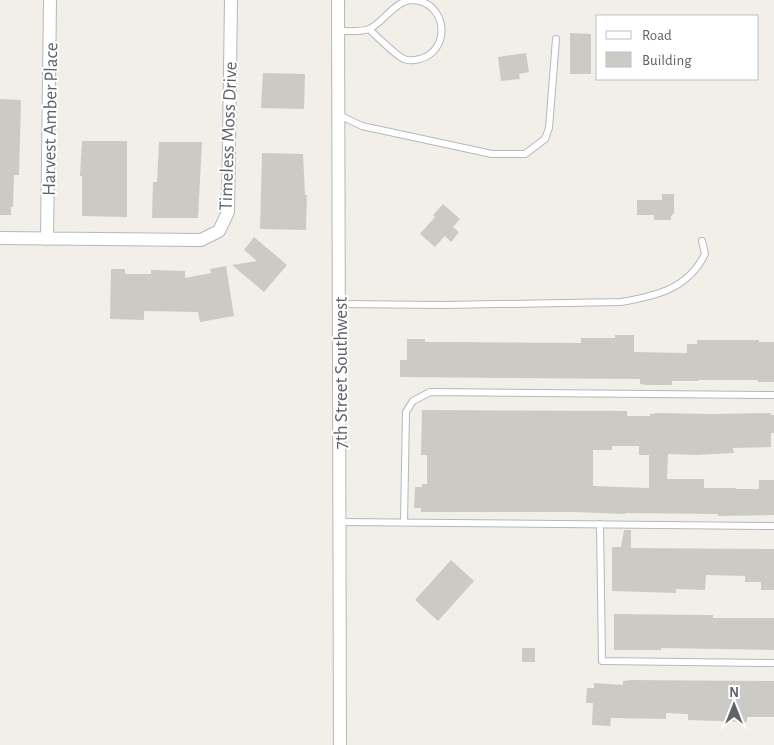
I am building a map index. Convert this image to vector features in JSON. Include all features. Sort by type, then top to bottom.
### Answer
[{"type":"street","name":"Harvest Amber Place","points":[[47,239],[50,0]]},
{"type":"street","name":"Timeless Moss Drive","points":[[0,238],[201,240],[219,230],[228,212],[231,0]]},
{"type":"street","name":"7th Street Southwest","points":[[338,0],[340,745]]},
{"type":"lane","points":[[338,31],[369,29],[402,3],[413,0],[430,6],[439,16],[442,30],[440,42],[429,56],[405,59],[369,29]]},
{"type":"lane","points":[[339,115],[362,126],[492,154],[525,154],[545,139],[549,128],[556,39]]},
{"type":"lane","points":[[340,304],[443,305],[621,302],[648,298],[676,287],[699,266],[705,254],[702,240]]},
{"type":"lane","points":[[404,522],[406,412],[414,401],[430,392],[774,395]]},
{"type":"lane","points":[[340,522],[774,526]]},
{"type":"lane","points":[[600,524],[602,661],[774,663]]},
{"type":"building","points":[[570,33],[591,34],[591,74],[570,74]]},
{"type":"building","points":[[526,53],[529,72],[519,74],[520,79],[501,81],[498,57]]},
{"type":"building","points":[[263,73],[305,74],[304,109],[261,108]]},
{"type":"building","points":[[0,99],[21,101],[19,175],[14,175],[11,215],[0,215]]},
{"type":"building","points":[[82,141],[127,141],[127,217],[82,216],[82,176],[80,176]]},
{"type":"building","points":[[159,142],[202,142],[198,218],[152,218],[153,182],[157,182]]},
{"type":"building","points":[[262,153],[303,154],[305,195],[307,195],[306,230],[260,229]]},
{"type":"building","points":[[662,194],[674,194],[674,213],[671,216],[671,220],[654,220],[654,215],[637,215],[637,200],[662,200]]},
{"type":"building","points":[[443,204],[460,219],[453,227],[459,232],[451,242],[445,236],[435,247],[420,234],[435,217],[433,215]]},
{"type":"building","points":[[254,237],[287,265],[264,292],[232,265],[257,261],[244,250]]},
{"type":"building","points":[[226,266],[234,316],[200,322],[198,312],[144,311],[144,320],[110,319],[111,269],[125,269],[125,274],[151,274],[151,270],[185,271],[185,278],[211,273],[210,269]]},
{"type":"building","points":[[615,335],[634,335],[634,352],[687,353],[687,344],[697,344],[697,340],[759,340],[759,342],[774,342],[774,382],[758,382],[758,380],[698,380],[672,381],[672,385],[647,385],[640,384],[640,379],[400,377],[400,360],[407,360],[407,339],[425,339],[425,342],[581,343],[581,338],[615,338]]},
{"type":"building","points":[[422,410],[627,411],[627,416],[650,416],[650,414],[659,413],[771,413],[771,415],[774,415],[774,433],[771,433],[771,447],[733,448],[734,453],[668,454],[667,479],[704,479],[704,488],[736,489],[759,489],[759,480],[774,480],[774,515],[421,512],[421,508],[414,508],[415,487],[422,487],[422,484],[427,484],[427,455],[421,455]],"holes":[[[612,446],[639,446],[639,455],[649,455],[649,488],[593,486],[593,450],[612,450]]]},
{"type":"building","points":[[624,530],[631,530],[631,548],[774,549],[774,590],[761,590],[761,582],[745,582],[745,576],[706,575],[705,590],[676,589],[676,593],[612,591],[612,547],[621,547]]},
{"type":"building","points":[[451,560],[474,581],[438,621],[415,600]]},
{"type":"building","points":[[614,614],[713,615],[713,618],[774,618],[774,650],[661,648],[661,650],[614,650]]},
{"type":"building","points":[[522,648],[535,648],[535,662],[522,662]]},
{"type":"building","points":[[623,681],[774,681],[774,717],[747,717],[747,722],[688,720],[688,714],[666,713],[666,719],[611,718],[610,726],[592,725],[593,703],[586,703],[587,688],[594,688],[594,683],[623,685]]}]
